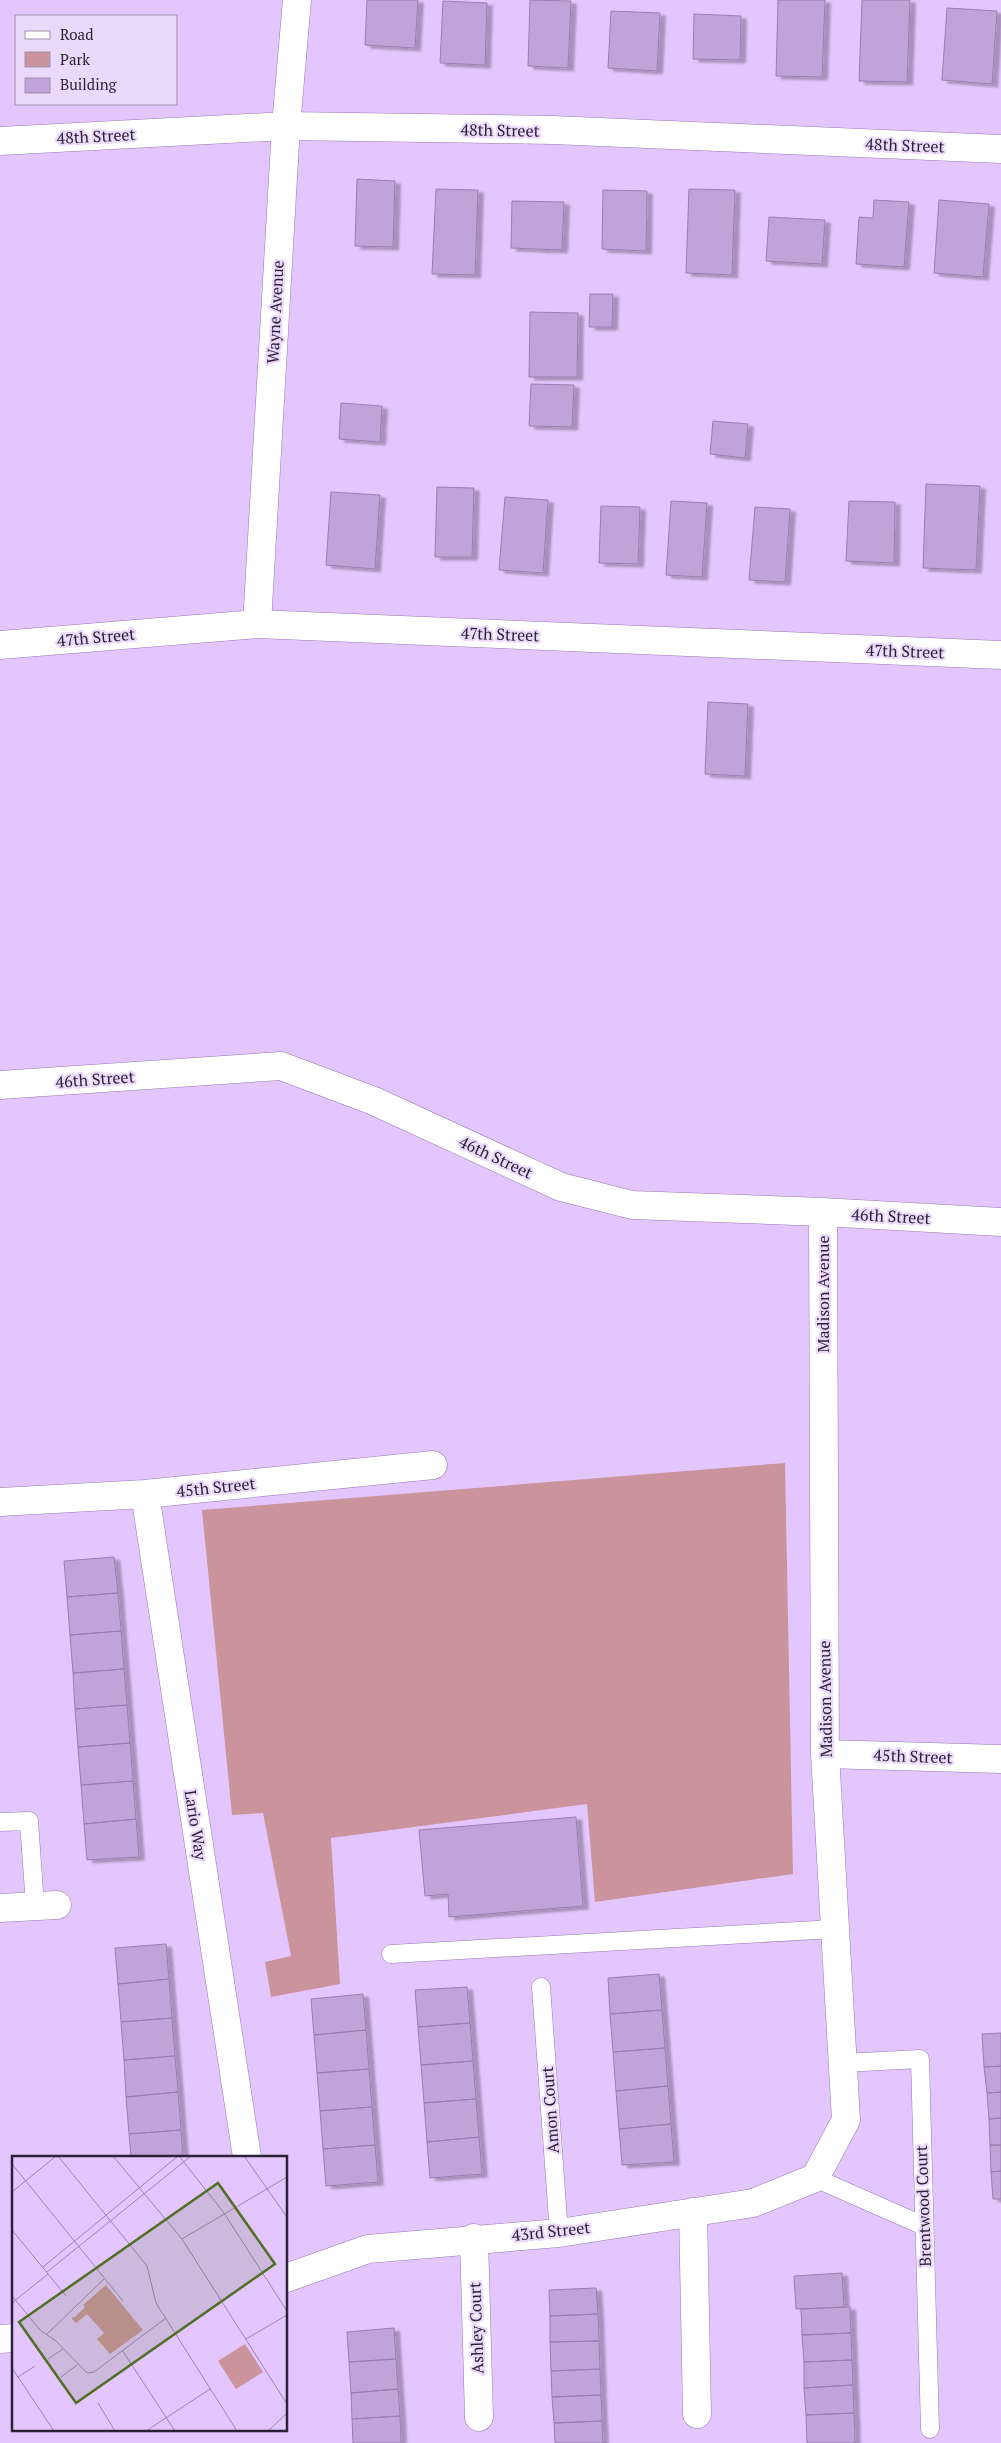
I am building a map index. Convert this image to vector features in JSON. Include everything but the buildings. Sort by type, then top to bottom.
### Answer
[{"type":"street","name":"Wayne Avenue","points":[[258,624],[286,126],[297,0]]},
{"type":"street","name":"48th Street","points":[[0,142],[286,126],[553,130],[1001,149]]},
{"type":"street","name":"47th Street","points":[[0,644],[258,624],[1001,655]]},
{"type":"street","name":"46th Street","points":[[0,1085],[281,1066],[374,1100],[561,1187],[632,1204],[1001,1222]]},
{"type":"street","name":"Madison Avenue","points":[[815,2178],[846,2120],[825,1754],[822,1212]]},
{"type":"street","name":"45th Street","points":[[0,1502],[145,1494],[432,1465]]},
{"type":"street","name":"Lario Way","points":[[145,1494],[247,2156]]},
{"type":"street","name":"45th Street","points":[[825,1754],[1001,1759]]},
{"type":"street","points":[[0,1908],[46,1905]]},
{"type":"street","name":"43rd Street","points":[[288,2277],[368,2249],[474,2238],[559,2233],[753,2203],[815,2178]]},
{"type":"street","points":[[693,2212],[697,2414]]},
{"type":"street","name":"Ashley Court","points":[[474,2238],[479,2417]]},
{"type":"lane","points":[[0,1822],[29,1821],[46,1905]]},
{"type":"lane","points":[[391,1954],[835,1929]]},
{"type":"lane","name":"Amon Court","points":[[541,1987],[559,2233]]},
{"type":"lane","name":"Brentwood Court","points":[[843,2063],[920,2059],[930,2429]]},
{"type":"lane","points":[[815,2178],[924,2226]]},
{"type":"green space","points":[[785,1463],[793,1874],[595,1902],[587,1804],[331,1838],[340,1984],[271,1997],[265,1962],[291,1956],[263,1813],[232,1815],[202,1510]]}]
